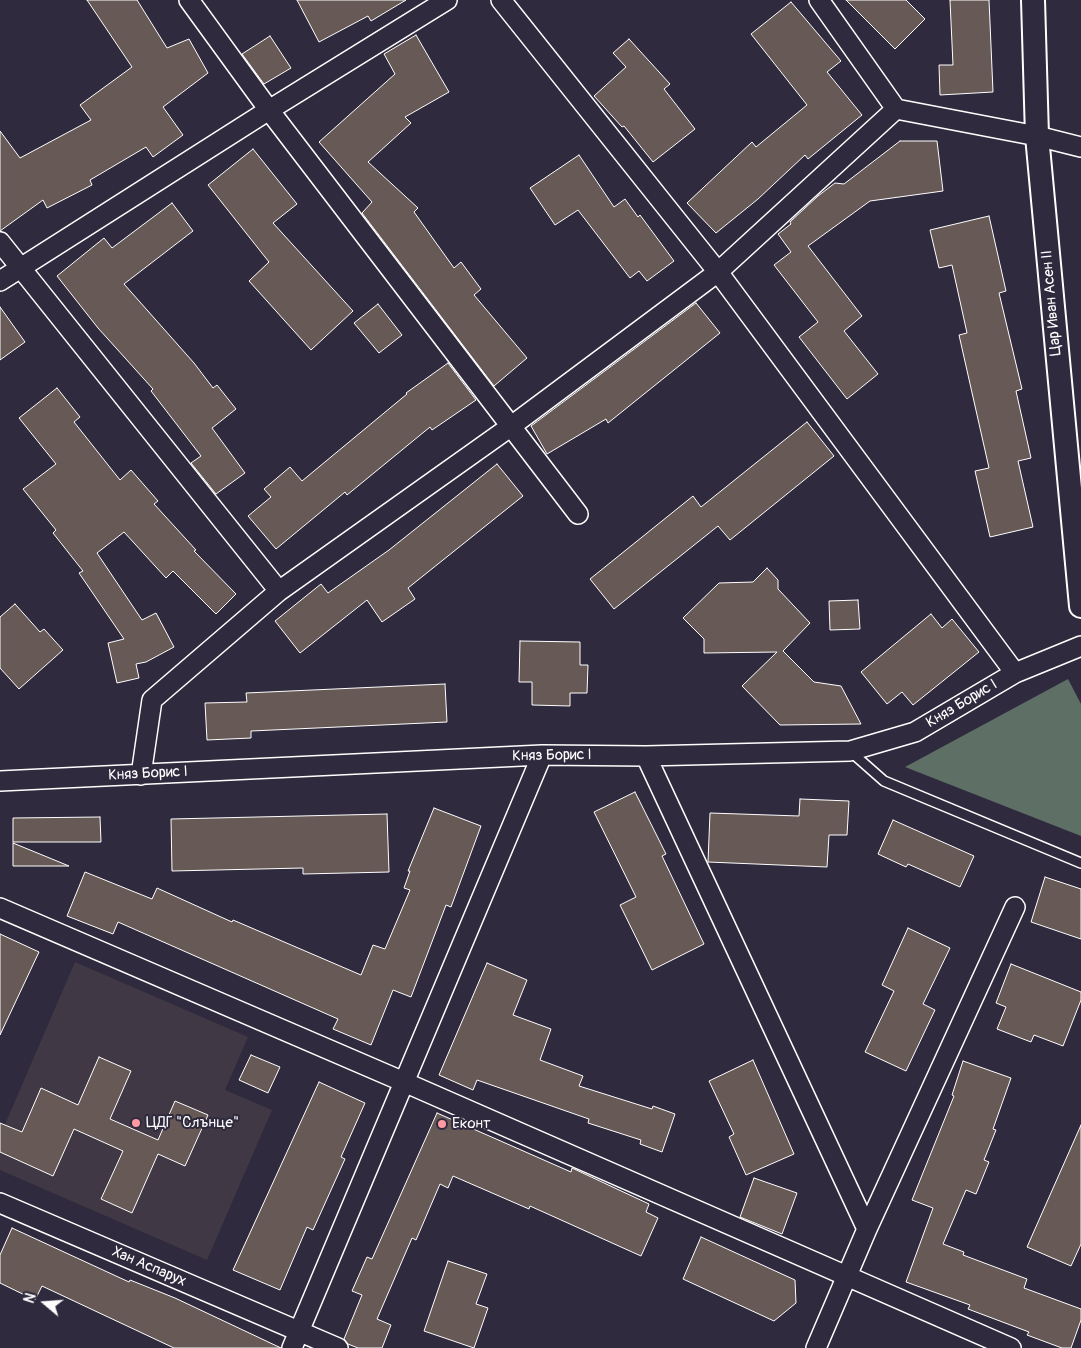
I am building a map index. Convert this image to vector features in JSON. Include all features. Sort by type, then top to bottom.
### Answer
[{"type":"street","points":[[189,0],[268,110],[578,514]]},
{"type":"street","points":[[0,281],[268,110],[447,0]]},
{"type":"street","points":[[501,0],[718,272],[1015,673]]},
{"type":"street","points":[[819,0],[896,109],[1037,136],[1081,147]]},
{"type":"street","name":"Цар Иван Асен II","points":[[1034,0],[1037,136],[1081,606]]},
{"type":"street","points":[[141,774],[152,700],[279,591],[510,427],[718,272],[896,109]]},
{"type":"street","points":[[0,242],[279,591]]},
{"type":"street","name":"Княз Борис I","points":[[0,781],[542,755],[646,756],[850,751],[915,732],[1015,673],[1081,646]]},
{"type":"street","points":[[295,1340],[542,755]]},
{"type":"street","points":[[646,756],[867,1229]]},
{"type":"street","points":[[816,1348],[867,1229],[1015,907]]},
{"type":"street","points":[[0,908],[404,1082],[847,1278],[1011,1348]]},
{"type":"street","name":"Хан Аспарух","points":[[0,1202],[295,1340],[338,1348]]},
{"type":"lane","points":[[850,751],[884,781],[1081,863]]},
{"type":"shaded area","name":"ЦДГ \"Слънце\"","points":[[75,962],[248,1037],[225,1090],[272,1110],[207,1260],[0,1170],[0,1136]]},
{"type":"green space","points":[[1068,679],[1081,704],[1081,836],[905,767]]},
{"type":"building","points":[[87,0],[137,0],[167,48],[189,39],[208,73],[163,107],[183,135],[153,157],[146,147],[90,180],[92,185],[47,208],[43,200],[0,231],[0,131],[20,158],[91,120],[80,105],[132,67]]},
{"type":"building","points":[[297,0],[406,0],[371,21],[368,16],[319,42]]},
{"type":"building","points":[[846,0],[906,0],[925,19],[895,49]]},
{"type":"building","points":[[950,0],[989,0],[993,92],[940,95],[939,65],[953,65]]},
{"type":"building","points":[[791,2],[841,61],[827,72],[862,115],[808,159],[805,155],[758,199],[716,233],[687,203],[752,142],[756,147],[807,105],[751,34]]},
{"type":"building","points":[[416,35],[449,92],[405,117],[411,123],[368,162],[418,208],[414,212],[454,268],[461,262],[481,289],[474,295],[527,358],[494,386],[362,213],[372,202],[319,142],[395,74],[384,54]]},
{"type":"building","points":[[270,36],[291,68],[264,84],[242,54]]},
{"type":"building","points":[[629,39],[670,84],[664,89],[695,129],[653,162],[624,126],[622,127],[594,96],[626,67],[613,53]]},
{"type":"building","points":[[900,141],[937,141],[943,191],[870,201],[808,246],[862,316],[844,331],[878,374],[847,399],[799,337],[818,322],[774,265],[791,252],[778,234],[791,224],[790,222],[818,196],[835,183],[844,184]]},
{"type":"building","points":[[253,149],[297,204],[273,223],[353,311],[311,350],[249,281],[269,262],[208,185]]},
{"type":"building","points":[[579,155],[614,207],[625,199],[638,217],[640,215],[674,261],[647,281],[639,271],[630,278],[578,210],[555,225],[530,188]]},
{"type":"building","points":[[172,203],[193,231],[124,284],[194,363],[213,388],[217,385],[236,409],[212,428],[245,473],[216,494],[191,463],[201,456],[151,391],[153,389],[98,328],[57,276],[104,238],[112,248]]},
{"type":"building","points":[[989,216],[1006,291],[999,293],[1022,389],[1016,391],[1031,458],[1018,461],[1033,527],[990,537],[975,471],[989,468],[959,335],[967,333],[952,265],[939,268],[930,230]]},
{"type":"building","points":[[696,303],[720,333],[608,423],[606,419],[547,454],[531,426]]},
{"type":"building","points":[[378,304],[402,335],[379,353],[354,323]]},
{"type":"building","points":[[0,307],[25,342],[0,360]]},
{"type":"building","points":[[448,363],[476,400],[432,430],[430,427],[347,495],[345,492],[276,549],[248,516],[271,497],[264,489],[290,467],[302,481],[406,393]]},
{"type":"building","points":[[57,388],[80,417],[74,422],[120,480],[131,470],[158,501],[154,504],[196,550],[194,551],[236,594],[216,614],[173,571],[166,578],[124,532],[97,553],[142,620],[156,613],[174,647],[146,662],[136,664],[139,678],[117,683],[108,643],[124,639],[79,573],[83,571],[53,533],[56,530],[23,489],[56,464],[19,418]]},
{"type":"building","points":[[807,422],[834,456],[730,540],[718,526],[614,609],[590,579],[693,496],[701,507]]},
{"type":"building","points":[[497,464],[523,496],[408,588],[415,599],[382,622],[367,600],[300,653],[275,621],[321,584],[328,593],[389,550]]},
{"type":"building","points":[[767,568],[778,580],[778,589],[810,623],[783,651],[814,682],[841,686],[861,724],[780,725],[742,686],[777,652],[704,653],[704,639],[683,618],[719,583],[753,582]]},
{"type":"building","points":[[858,600],[860,629],[830,630],[829,601]]},
{"type":"building","points":[[15,604],[40,632],[44,629],[63,650],[19,689],[0,668],[0,617]]},
{"type":"building","points":[[931,614],[942,628],[952,619],[979,652],[913,705],[902,692],[887,704],[861,672]]},
{"type":"building","points":[[520,641],[580,642],[580,665],[588,665],[587,693],[570,693],[570,706],[532,705],[532,682],[519,682]]},
{"type":"building","points":[[445,684],[447,722],[251,731],[251,738],[207,740],[205,703],[247,702],[246,693]]},
{"type":"building","points":[[635,792],[666,854],[662,856],[704,944],[652,970],[620,905],[636,897],[594,812]]},
{"type":"building","points":[[800,799],[849,801],[847,835],[829,835],[827,867],[708,862],[710,813],[799,816]]},
{"type":"building","points":[[434,808],[481,826],[451,907],[446,905],[411,997],[393,990],[371,1045],[333,1029],[338,1019],[118,922],[113,934],[67,916],[85,872],[152,899],[157,888],[232,922],[233,920],[361,975],[373,945],[385,949],[410,890],[404,888],[410,871],[408,871]]},
{"type":"building","points":[[387,814],[389,872],[303,874],[303,868],[172,871],[171,819]]},
{"type":"building","points":[[100,817],[101,842],[13,842],[13,818]]},
{"type":"building","points":[[893,820],[974,856],[960,887],[908,864],[906,867],[878,854]]},
{"type":"building","points":[[13,843],[69,866],[13,866]]},
{"type":"building","points":[[1045,877],[1081,889],[1081,939],[1031,922]]},
{"type":"building","points":[[908,928],[950,948],[923,1004],[935,1010],[906,1071],[865,1052],[894,991],[882,985]]},
{"type":"building","points":[[0,934],[39,952],[0,1035]]},
{"type":"building","points":[[487,963],[527,980],[513,1015],[551,1029],[540,1060],[583,1076],[579,1086],[652,1109],[653,1106],[675,1114],[662,1152],[640,1144],[641,1140],[588,1123],[589,1119],[477,1080],[473,1090],[439,1075]]},
{"type":"building","points":[[1011,964],[1081,992],[1081,1000],[1063,1046],[1034,1035],[1031,1042],[997,1029],[1006,1007],[996,1003]]},
{"type":"building","points":[[251,1055],[280,1067],[268,1093],[239,1080]]},
{"type":"building","points":[[99,1057],[131,1071],[110,1119],[158,1140],[175,1101],[208,1115],[185,1166],[158,1154],[132,1213],[101,1199],[123,1151],[74,1129],[53,1176],[0,1152],[0,1123],[22,1132],[41,1088],[78,1105]]},
{"type":"building","points":[[753,1060],[794,1154],[746,1175],[729,1137],[734,1134],[709,1081]]},
{"type":"building","points":[[963,1061],[1011,1078],[993,1129],[996,1130],[984,1160],[989,1162],[976,1194],[966,1190],[943,1244],[964,1252],[963,1255],[1027,1279],[1024,1288],[1081,1309],[1081,1320],[1071,1348],[1062,1348],[1027,1335],[1029,1332],[968,1309],[970,1305],[906,1282],[933,1208],[912,1200],[954,1096],[952,1095]]},
{"type":"building","points":[[319,1082],[365,1103],[341,1157],[345,1159],[313,1230],[307,1227],[280,1290],[233,1270]]},
{"type":"building","points":[[437,1113],[571,1172],[572,1168],[649,1204],[646,1212],[658,1218],[641,1256],[530,1206],[529,1209],[453,1176],[448,1188],[440,1184],[416,1240],[412,1238],[377,1319],[391,1325],[382,1348],[358,1348],[348,1344],[344,1339],[362,1295],[352,1291],[367,1257],[372,1259]]},
{"type":"building","points":[[1081,1125],[1081,1244],[1071,1266],[1027,1247]]},
{"type":"building","points":[[754,1178],[797,1193],[782,1234],[740,1217]]},
{"type":"building","points":[[12,1228],[129,1282],[130,1280],[175,1298],[281,1348],[174,1348],[42,1286],[35,1300],[0,1283],[0,1255]]},
{"type":"building","points":[[701,1237],[795,1280],[796,1303],[774,1321],[683,1279]]},
{"type":"building","points":[[448,1261],[487,1274],[476,1304],[488,1308],[474,1348],[424,1331]]},
{"type":"place","name":"ЦДГ \"Слънце\"","points":[[136,1123]]},
{"type":"place","name":"Еконт","points":[[442,1124]]}]
